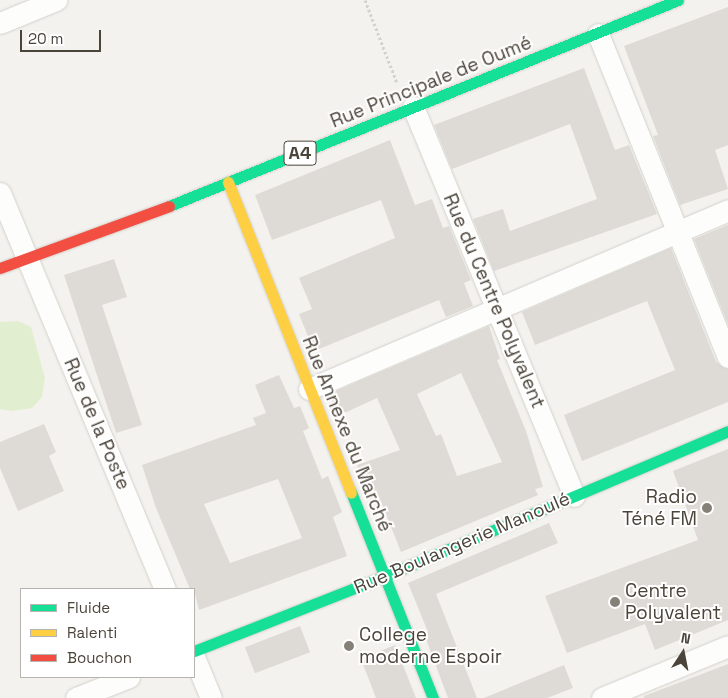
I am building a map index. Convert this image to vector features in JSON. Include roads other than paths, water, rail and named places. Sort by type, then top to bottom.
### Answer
[{"type":"street","points":[[0,23],[56,0]]},
{"type":"street","name":"Rue Principale de Oumé","points":[[0,268],[101,233],[598,34],[678,0]]},
{"type":"street","points":[[598,34],[728,357]]},
{"type":"street","name":"Rue du Centre Polyvalent","points":[[413,107],[498,308],[574,496]]},
{"type":"street","name":"Rue Annexe du Marché","points":[[228,182],[433,698]]},
{"type":"street","name":"Rue de la Poste","points":[[0,193],[166,588]]},
{"type":"street","points":[[309,389],[677,230],[728,210]]},
{"type":"street","name":"Rue Boulangerie Manoulé","points":[[195,651],[385,576],[728,431]]},
{"type":"street","points":[[602,698],[728,646]]},
{"type":"street","points":[[195,659],[211,698]]},
{"type":"street","points":[[76,698],[126,678]]},
{"type":"place","name":"Radio Téné FM","points":[[707,508]]},
{"type":"place","name":"Centre Polyvalent","points":[[615,602]]},
{"type":"place","name":"College moderne Espoir","points":[[349,646]]}]
